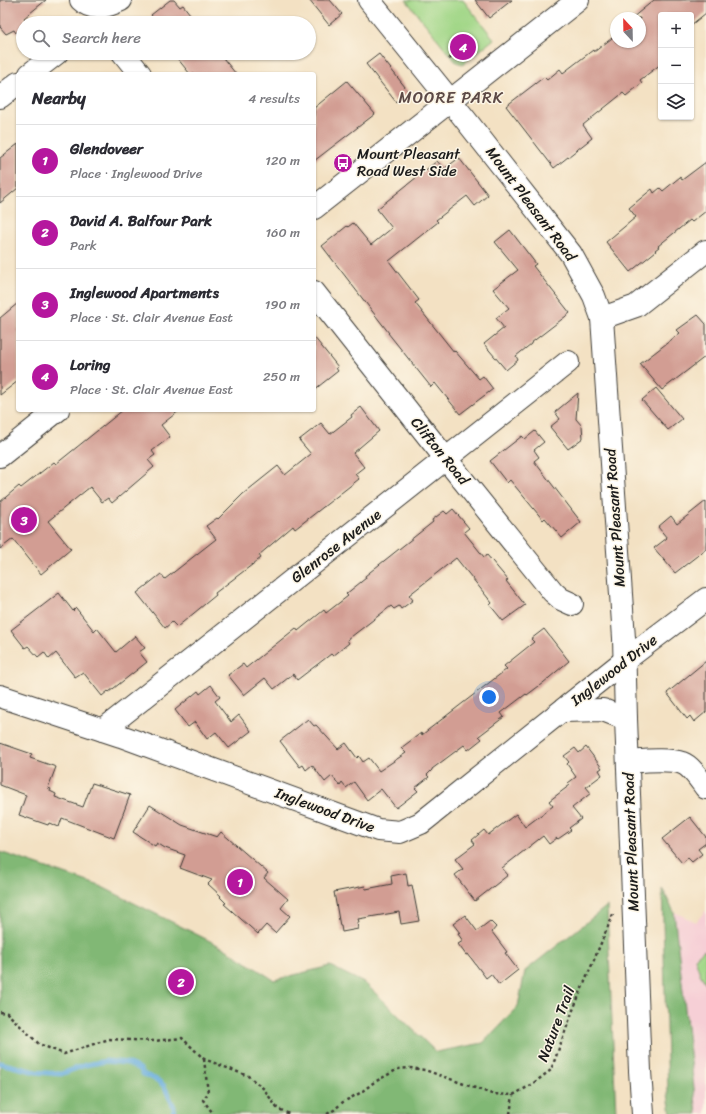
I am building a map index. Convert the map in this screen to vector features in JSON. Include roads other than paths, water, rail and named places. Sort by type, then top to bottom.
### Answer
[{"type":"street","points":[[89,4],[109,5],[121,0]]},
{"type":"street","name":"Mount Pleasant Road","points":[[369,0],[571,254],[594,296],[602,318],[624,638],[640,1071],[643,1114]]},
{"type":"street","points":[[316,206],[578,0]]},
{"type":"street","points":[[32,72],[47,60]]},
{"type":"street","points":[[129,60],[138,72]]},
{"type":"street","points":[[0,97],[16,85]]},
{"type":"street","points":[[602,318],[636,306],[706,251]]},
{"type":"street","name":"Clifton Road","points":[[316,295],[553,592],[561,599],[572,604]]},
{"type":"street","name":"Glenrose Avenue","points":[[103,730],[568,362]]},
{"type":"street","points":[[0,456],[55,412]]},
{"type":"street","name":"Inglewood Drive","points":[[0,696],[103,730],[378,830],[400,832],[421,824],[624,662],[706,599]]},
{"type":"street","points":[[563,711],[603,710],[626,719]]},
{"type":"street","points":[[628,762],[663,760],[682,763],[697,775],[706,788]]},
{"type":"waterway","points":[[0,1063],[36,1072],[61,1074],[85,1065],[106,1061],[127,1063],[140,1069],[143,1074],[157,1080],[164,1086],[174,1107],[173,1114]]},
{"type":"place","name":"Loring","points":[[463,47]]},
{"type":"place","name":"Mount Pleasant Road West Side","points":[[343,163]]},
{"type":"place","name":"Inglewood Apartments","points":[[24,520]]},
{"type":"place","name":"Glendoveer","points":[[240,882]]},
{"type":"place","name":"David A. Balfour Park","points":[[181,982]]},
{"type":"district","name":"MOORE PARK","points":[[451,97]]}]
